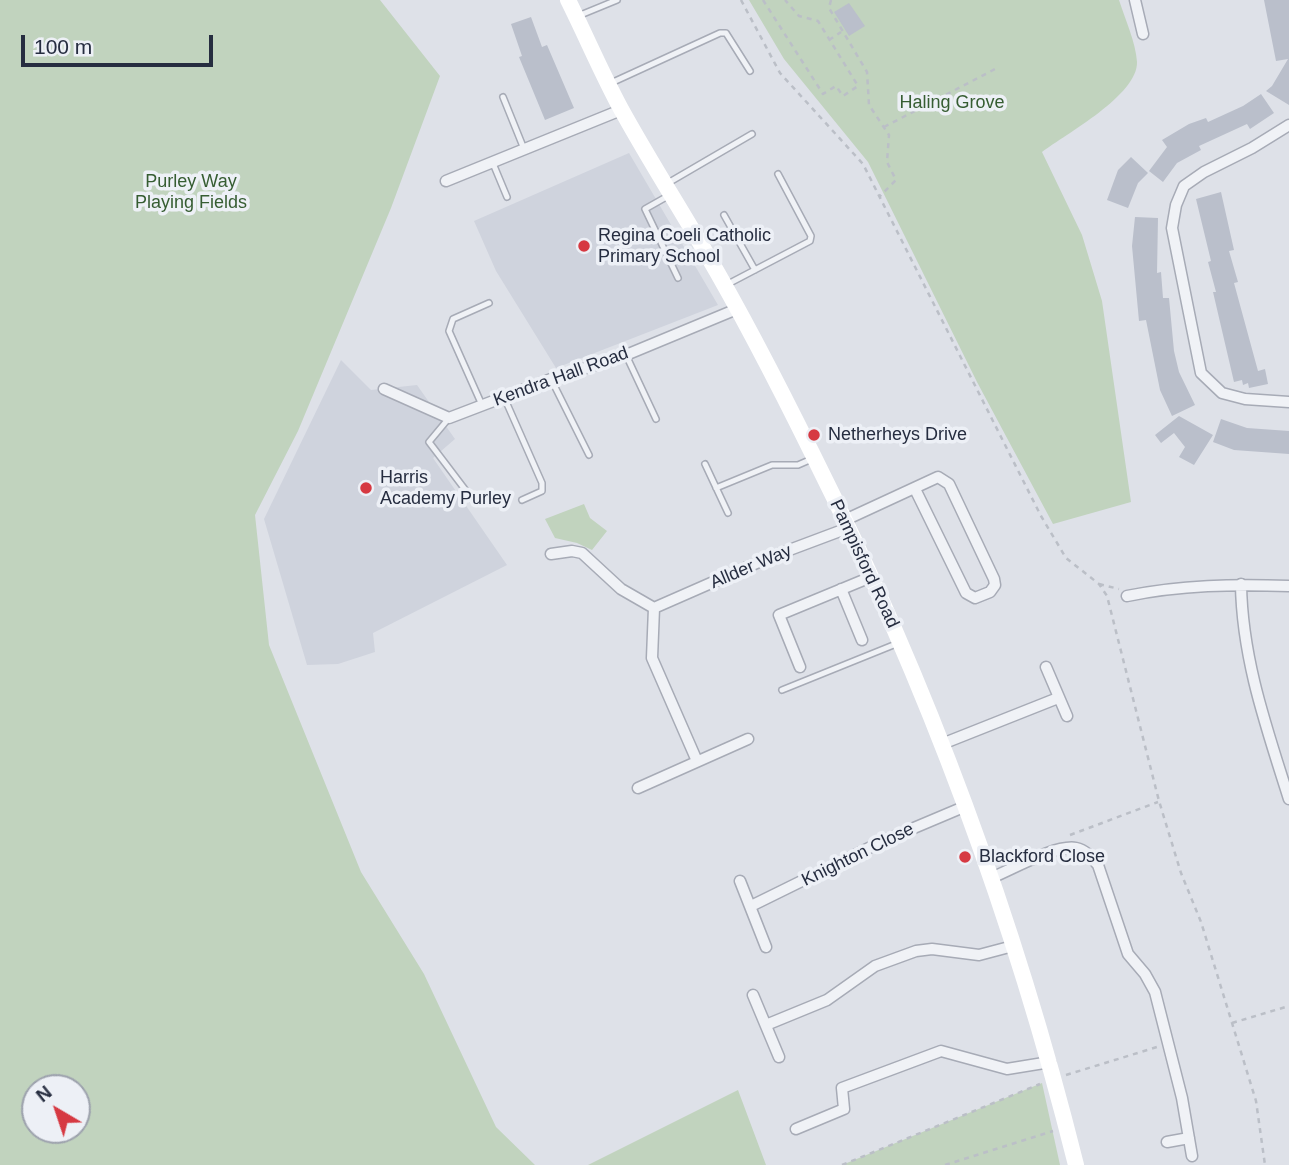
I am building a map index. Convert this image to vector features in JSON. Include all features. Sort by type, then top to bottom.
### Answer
[{"type":"street","name":"Pampisford Road","points":[[568,0],[621,110],[737,309],[814,458],[847,524],[900,643],[942,744],[991,878],[1049,1062],[1076,1165]]},
{"type":"street","points":[[1135,0],[1143,34]]},
{"type":"street","points":[[446,181],[621,110]]},
{"type":"street","points":[[1289,125],[1252,148],[1203,172],[1184,186],[1176,205],[1172,228],[1201,373],[1222,393],[1245,399],[1289,402]]},
{"type":"street","name":"Kendra Hall Road","points":[[450,418],[551,379],[626,355],[737,309]]},
{"type":"street","points":[[384,389],[450,418]]},
{"type":"street","points":[[847,524],[915,488],[937,477],[948,484],[994,579],[994,588],[983,596],[972,598],[966,593],[915,488]]},
{"type":"street","name":"Allder Way","points":[[654,608],[847,524]]},
{"type":"street","points":[[551,554],[572,551],[582,553],[621,589],[654,608],[652,658],[696,761]]},
{"type":"street","points":[[800,667],[779,615],[871,577]]},
{"type":"street","points":[[1127,596],[1164,589],[1241,584],[1289,586]]},
{"type":"street","points":[[1241,584],[1242,618],[1251,672],[1289,799]]},
{"type":"street","points":[[841,589],[862,640]]},
{"type":"street","points":[[1046,667],[1067,716]]},
{"type":"street","points":[[942,744],[1058,698]]},
{"type":"street","points":[[638,789],[748,739]]},
{"type":"street","name":"Knighton Close","points":[[751,906],[883,841],[966,806]]},
{"type":"street","points":[[991,878],[1059,849],[1076,848],[1089,854],[1098,865],[1128,954],[1145,974],[1155,992],[1179,1084],[1192,1156]]},
{"type":"street","points":[[740,881],[766,947]]},
{"type":"street","points":[[766,1025],[827,1000],[876,966],[916,950],[979,955],[1013,946]]},
{"type":"street","points":[[753,995],[779,1057]]},
{"type":"street","points":[[796,1129],[844,1109],[842,1088],[941,1051],[1007,1069],[1049,1062]]},
{"type":"street","points":[[1167,1142],[1189,1138]]},
{"type":"lane","points":[[576,17],[617,0]]},
{"type":"lane","points":[[608,85],[720,33],[726,33],[750,71]]},
{"type":"lane","points":[[503,97],[524,149]]},
{"type":"lane","points":[[678,278],[645,209],[668,189],[752,134]]},
{"type":"lane","points":[[492,161],[507,197]]},
{"type":"lane","points":[[724,286],[810,241],[811,236],[778,174]]},
{"type":"lane","points":[[724,215],[755,270]]},
{"type":"lane","points":[[482,405],[449,331],[453,319],[489,303]]},
{"type":"lane","points":[[626,355],[656,419]]},
{"type":"lane","points":[[551,379],[589,456]]},
{"type":"lane","points":[[504,397],[542,483],[542,491],[523,500]]},
{"type":"lane","points":[[450,418],[429,442],[473,500]]},
{"type":"lane","points":[[716,488],[779,462],[798,466],[814,458]]},
{"type":"lane","points":[[705,464],[728,513]]},
{"type":"lane","points":[[782,690],[900,643]]},
{"type":"path","points":[[741,0],[757,35],[780,73],[863,164],[1041,516],[1066,558],[1099,584],[1113,610],[1128,686],[1159,801],[1256,1101],[1265,1165]]},
{"type":"path","points":[[763,0],[823,94],[836,86],[843,96],[858,86],[818,21],[799,16],[785,0]]},
{"type":"path","points":[[831,0],[829,8],[867,72],[869,104],[889,135],[887,162],[896,180],[880,196]]},
{"type":"path","points":[[829,40],[842,32]]},
{"type":"path","points":[[884,127],[999,67]]},
{"type":"path","points":[[1099,584],[1117,587],[1127,596]]},
{"type":"path","points":[[1059,849],[1068,836],[1159,801]]},
{"type":"path","points":[[1231,1023],[1289,1006]]},
{"type":"path","points":[[945,1165],[1066,1127]]},
{"type":"shaded area","name":"Regina Coeli Catholic Primary School","points":[[629,153],[718,305],[556,368],[496,271],[474,221]]},
{"type":"shaded area","name":"Harris Academy Purley","points":[[341,360],[371,390],[417,385],[455,439],[433,458],[507,565],[373,633],[375,652],[338,664],[307,665],[264,519]]},
{"type":"green space","name":"Purley Way Playing Fields","points":[[0,0],[380,0],[440,76],[391,208],[298,431],[255,515],[269,645],[361,872],[424,974],[496,1127],[535,1165],[0,1165]]},
{"type":"green space","name":"Haling Grove","points":[[749,0],[1119,0],[1136,55],[1134,75],[1126,87],[1099,113],[1042,152],[1082,235],[1102,301],[1131,502],[1053,524],[977,382],[868,162],[784,59]]},
{"type":"green space","points":[[584,504],[590,518],[607,531],[592,550],[555,538],[545,519]]},
{"type":"green space","points":[[1042,1083],[1060,1165],[842,1165]]},
{"type":"green space","points":[[738,1090],[766,1165],[588,1165]]},
{"type":"building","points":[[1264,0],[1289,0],[1289,105],[1266,91],[1272,86],[1288,59],[1276,61]]},
{"type":"building","points":[[849,3],[865,26],[849,36],[834,12]]},
{"type":"building","points":[[531,17],[542,47],[547,45],[574,108],[545,120],[519,57],[522,56],[511,24]]},
{"type":"building","points":[[1261,94],[1274,113],[1250,129],[1247,124],[1199,146],[1201,150],[1177,163],[1163,182],[1149,171],[1167,147],[1162,140],[1189,124],[1206,118],[1208,122],[1243,106]]},
{"type":"building","points":[[1131,157],[1148,173],[1138,183],[1128,208],[1107,200],[1118,170]]},
{"type":"building","points":[[1221,192],[1234,250],[1229,251],[1238,282],[1234,283],[1258,371],[1265,369],[1268,384],[1249,388],[1248,383],[1243,385],[1242,380],[1234,382],[1213,292],[1216,292],[1208,262],[1211,261],[1196,199]]},
{"type":"building","points":[[1135,217],[1158,218],[1157,273],[1161,272],[1163,298],[1169,298],[1174,351],[1179,372],[1195,405],[1172,416],[1160,390],[1146,320],[1139,321],[1132,246]]},
{"type":"building","points":[[1179,416],[1213,435],[1194,465],[1179,457],[1185,447],[1174,433],[1161,443],[1155,435]]},
{"type":"building","points":[[1221,419],[1247,428],[1289,431],[1289,454],[1234,450],[1213,442]]},
{"type":"place","name":"Regina Coeli Catholic Primary School","points":[[584,246]]},
{"type":"place","name":"Netherheys Drive","points":[[814,435]]},
{"type":"place","name":"Harris Academy Purley","points":[[366,488]]},
{"type":"place","name":"Blackford Close","points":[[965,857]]}]
